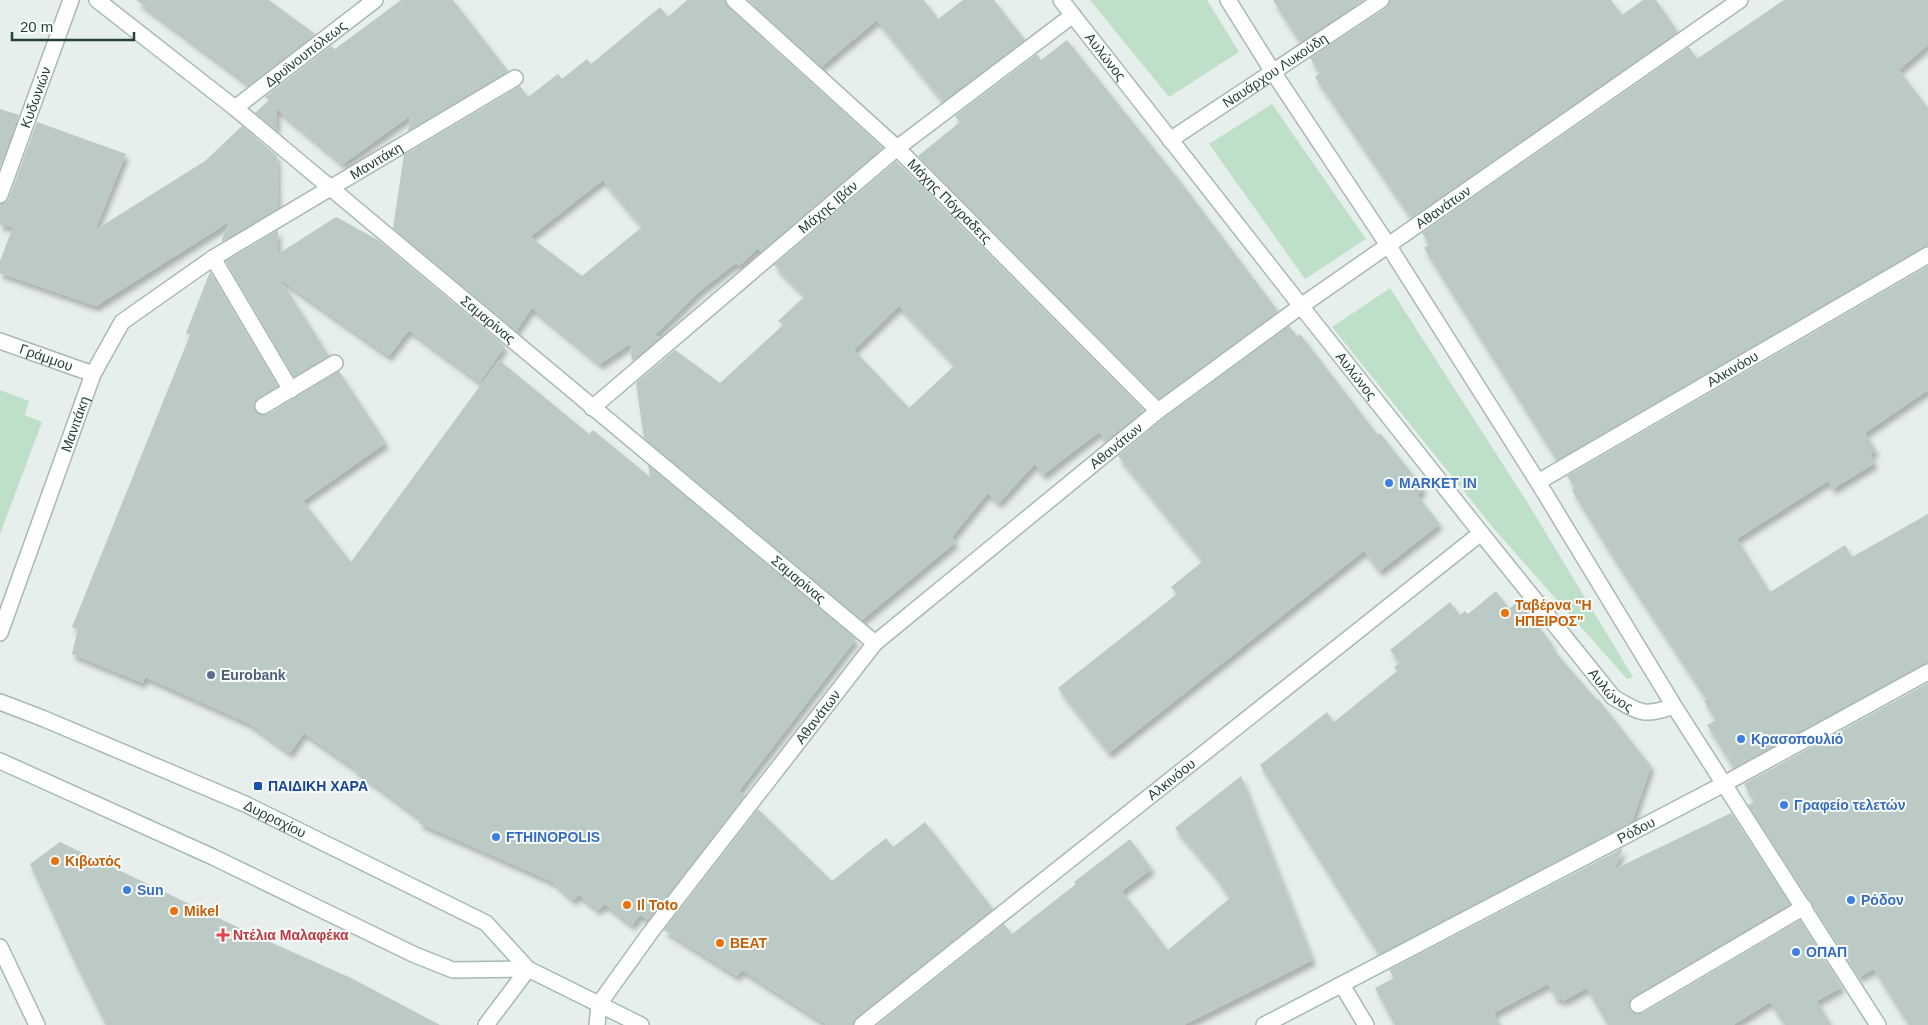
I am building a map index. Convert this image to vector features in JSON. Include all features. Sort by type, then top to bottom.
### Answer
[{"type":"street","name":"Κυδωνιών","points":[[0,195],[71,0]]},
{"type":"street","name":"Σαμαρίνας","points":[[97,0],[235,108],[332,188],[592,408],[875,643]]},
{"type":"street","name":"Δρυϊνουπόλεως","points":[[235,108],[375,0]]},
{"type":"street","name":"Μάχης Πόγραδετς","points":[[734,0],[897,148],[1158,411]]},
{"type":"street","name":"Αυλώνος","points":[[1061,0],[1480,533],[1613,697],[1636,711],[1655,713],[1674,706]]},
{"type":"street","points":[[1228,0],[1272,72],[1388,245],[1538,482],[1674,706],[1878,1025]]},
{"type":"street","name":"Ναυάρχου Λυκούδη","points":[[1170,140],[1381,0]]},
{"type":"street","name":"Αθανάτων","points":[[599,1004],[650,933],[875,643],[1158,411],[1301,306],[1740,0]]},
{"type":"street","name":"Μάχης Ιβάν","points":[[592,408],[897,148],[1073,15]]},
{"type":"street","name":"Μανιτάκη","points":[[0,633],[93,374],[122,322],[212,258],[515,78]]},
{"type":"street","name":"Αλκινόου","points":[[1538,482],[1928,255]]},
{"type":"street","points":[[212,258],[291,390]]},
{"type":"street","name":"Γράμμου","points":[[0,341],[93,374]]},
{"type":"street","points":[[263,406],[335,363]]},
{"type":"street","name":"Αλκινόου","points":[[862,1025],[1480,533]]},
{"type":"street","name":"Ρόδου","points":[[1264,1025],[1724,784],[1928,672]]},
{"type":"street","name":"Δυρραχίου","points":[[0,702],[245,804],[486,923],[528,969],[641,1025]]},
{"type":"street","name":"Δυρραχίου","points":[[0,761],[213,857],[415,955],[453,970],[528,969]]},
{"type":"street","points":[[1638,1005],[1804,907]]},
{"type":"street","points":[[0,947],[37,1025]]},
{"type":"street","points":[[486,1025],[528,969]]},
{"type":"street","points":[[1342,985],[1366,1025]]},
{"type":"street","points":[[597,1025],[599,1004]]},
{"type":"green space","points":[[1090,0],[1207,0],[1239,52],[1169,97]]},
{"type":"green space","points":[[1272,104],[1366,239],[1305,279],[1209,144]]},
{"type":"green space","points":[[1390,288],[1529,505],[1633,677],[1627,679],[1495,530],[1332,327]]},
{"type":"green space","points":[[0,390],[29,401],[25,415],[42,422],[0,534]]},
{"type":"building","points":[[136,0],[269,0],[315,34],[250,85]]},
{"type":"building","points":[[401,0],[453,0],[508,71],[408,131],[410,116],[343,164],[277,109],[277,131],[255,113],[269,100],[265,97],[331,46],[335,49]]},
{"type":"building","points":[[687,0],[725,0],[728,7],[883,148],[761,252],[758,248],[739,266],[736,263],[701,290],[655,335],[660,338],[632,361],[630,344],[600,364],[532,308],[516,331],[393,228],[404,155],[520,86],[528,97],[558,74],[562,79],[587,59],[591,64],[660,7],[668,17]],"holes":[[[603,180],[642,227],[582,276],[530,237]]]},
{"type":"building","points":[[748,0],[924,0],[938,19],[963,0],[994,0],[1025,40],[943,101],[877,20],[821,67]]},
{"type":"building","points":[[1273,0],[1364,0],[1300,42]]},
{"type":"building","points":[[1390,0],[1611,0],[1622,15],[1643,0],[1656,0],[1678,32],[1411,218],[1315,77],[1320,73],[1310,58],[1386,8]]},
{"type":"building","points":[[1784,0],[1928,0],[1928,45],[1899,70],[1928,108],[1928,246],[1557,460],[1424,248],[1429,244],[1422,233],[1689,47],[1697,59]]},
{"type":"building","points":[[1067,40],[1180,181],[1278,311],[1159,399],[918,156],[960,122],[955,116],[1037,54],[1041,60]]},
{"type":"building","points":[[0,109],[19,115],[0,168]]},
{"type":"building","points":[[37,122],[126,154],[95,230],[205,161],[242,126],[277,156],[278,209],[221,242],[229,222],[96,306],[0,273],[0,261],[13,227],[0,225],[0,204],[6,202],[9,198]]},
{"type":"building","points":[[896,161],[1144,410],[1106,441],[1099,432],[1043,475],[1035,464],[999,503],[988,493],[952,537],[956,542],[862,620],[644,438],[636,383],[675,350],[720,383],[783,325],[778,321],[805,296],[774,265]],"holes":[[[899,306],[955,365],[909,408],[854,350]]]},
{"type":"building","points":[[336,217],[378,240],[505,346],[480,382],[409,330],[389,356],[280,279],[329,356],[294,377],[226,261],[278,230],[278,254]]},
{"type":"building","points":[[1928,266],[1928,390],[1865,433],[1876,451],[1870,454],[1875,463],[1833,489],[1828,481],[1737,539],[1770,592],[1845,545],[1852,557],[1928,514],[1928,663],[1734,768],[1707,725],[1716,720],[1704,701],[1707,700],[1613,557],[1572,490],[1575,488],[1567,476]]},
{"type":"building","points":[[210,272],[278,386],[255,401],[255,411],[263,415],[268,414],[339,371],[386,443],[303,501],[351,562],[499,360],[589,434],[593,430],[650,477],[648,465],[856,639],[739,791],[745,796],[648,920],[640,915],[632,925],[605,904],[598,910],[579,895],[573,900],[553,882],[419,823],[421,819],[356,769],[304,733],[290,753],[250,724],[145,677],[143,683],[72,654],[78,629],[72,627],[190,335],[186,333]]},
{"type":"building","points":[[1289,326],[1297,336],[1300,334],[1378,435],[1380,433],[1424,489],[1417,495],[1440,524],[1380,571],[1364,551],[1109,753],[1058,688],[1177,594],[1171,587],[1203,561],[1118,456],[1164,418]]},
{"type":"building","points":[[1496,591],[1509,609],[1518,601],[1553,645],[1551,647],[1598,699],[1651,766],[1632,822],[1379,954],[1260,765],[1327,712],[1334,722],[1397,671],[1394,667],[1400,663],[1390,650],[1450,602],[1460,615],[1465,611],[1468,614]]},
{"type":"building","points":[[1928,683],[1928,1025],[1909,1025],[1874,969],[1859,977],[1748,805],[1754,802],[1744,784]]},
{"type":"building","points":[[1241,776],[1313,960],[1184,1025],[877,1025],[1004,924],[1012,934],[1076,884],[1074,882],[1130,839],[1152,869],[1122,891],[1168,950],[1230,898],[1213,873],[1175,828]]},
{"type":"building","points":[[758,809],[832,881],[886,838],[893,847],[925,822],[993,909],[856,1018],[853,1025],[827,1025],[742,970],[737,976],[664,930]]},
{"type":"building","points":[[1731,813],[1790,904],[1633,997],[1630,1001],[1630,1009],[1634,1013],[1643,1013],[1800,920],[1842,987],[1817,1001],[1831,1025],[1785,1025],[1770,1002],[1733,1025],[1608,1025],[1587,988],[1563,1001],[1561,998],[1557,1000],[1548,984],[1494,1013],[1500,1025],[1395,1025],[1375,988],[1394,978],[1389,970],[1623,848],[1615,869]]},
{"type":"building","points":[[60,842],[254,935],[351,978],[440,1025],[106,1025],[30,864]]},
{"type":"place","name":"MARKET IN","points":[[1389,483]]},
{"type":"place","name":"Ταβέρνα \"Η ΗΠΕΙΡΟΣ\"","points":[[1505,613]]},
{"type":"place","name":"Eurobank","points":[[211,675]]},
{"type":"place","name":"Κρασοπουλιό","points":[[1741,739]]},
{"type":"place","name":"ΠΑΙΔΙΚΗ ΧΑΡΑ","points":[[258,786]]},
{"type":"place","name":"Γραφείο τελετών","points":[[1784,805]]},
{"type":"place","name":"FTHINOPOLIS","points":[[496,837]]},
{"type":"place","name":"Κιβωτός","points":[[55,861]]},
{"type":"place","name":"Sun","points":[[127,890]]},
{"type":"place","name":"Ρόδον","points":[[1851,900]]},
{"type":"place","name":"Il Toto","points":[[627,905]]},
{"type":"place","name":"Mikel","points":[[174,911]]},
{"type":"place","name":"Ντέλια Μαλαφέκα","points":[[223,935]]},
{"type":"place","name":"ΒΕΑΤ","points":[[720,943]]},
{"type":"place","name":"ΟΠΑΠ","points":[[1796,952]]}]
